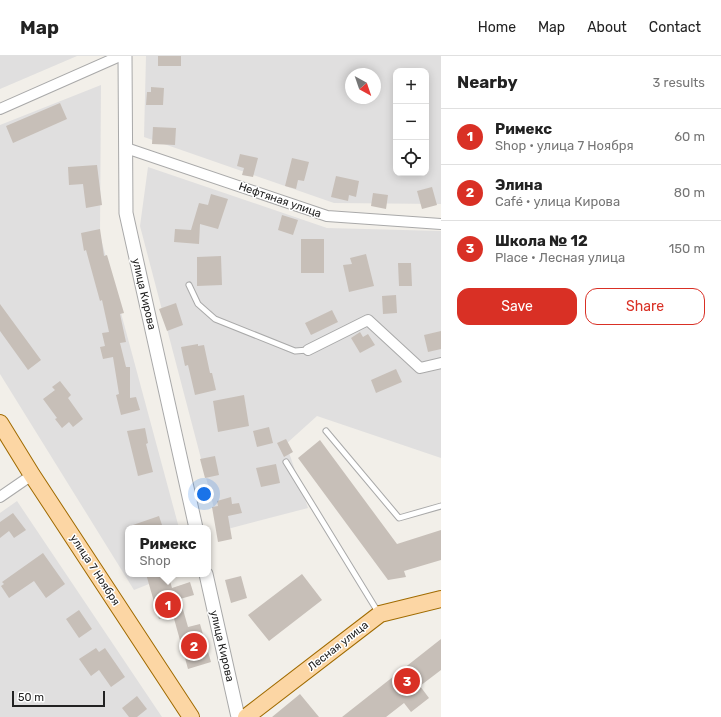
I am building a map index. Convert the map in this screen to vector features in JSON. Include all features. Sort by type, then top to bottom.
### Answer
[{"type":"main road","name":"улица 7 Ноября","points":[[0,422],[32,475],[191,717]]},
{"type":"main road","name":"Лесная улица","points":[[246,717],[380,614],[441,599]]},
{"type":"street","points":[[0,109],[120,56]]},
{"type":"street","name":"улица Кирова","points":[[125,56],[126,213],[195,525]]},
{"type":"street","name":"Нефтяная улица","points":[[126,148],[327,216],[441,224]]},
{"type":"street","points":[[308,350],[368,320],[420,368],[441,363]]},
{"type":"street","points":[[0,497],[32,475]]},
{"type":"street","name":"улица Кирова","points":[[207,577],[238,717]]},
{"type":"lane","points":[[189,285],[198,304],[215,320],[295,351],[308,350]]},
{"type":"lane","points":[[326,431],[399,518],[441,506]]},
{"type":"lane","points":[[286,462],[380,614]]},
{"type":"shaded area","points":[[0,56],[77,56],[0,89]]},
{"type":"shaded area","points":[[146,56],[441,56],[441,204],[334,203],[144,137]]},
{"type":"shaded area","points":[[101,85],[100,235],[178,525],[125,525],[125,575],[0,374],[0,125]]},
{"type":"shaded area","points":[[148,167],[327,228],[441,231],[441,458],[317,416],[286,444],[308,508],[220,531],[140,226]]},
{"type":"shaded area","points":[[17,501],[162,717],[0,717],[0,513]]},
{"type":"shaded area","points":[[126,577],[166,577],[134,590]]},
{"type":"building","points":[[158,56],[181,56],[181,66],[158,66]]},
{"type":"building","points":[[151,87],[164,88],[163,105],[146,105],[147,92],[151,92]]},
{"type":"building","points":[[60,103],[67,119],[13,143],[6,126]]},
{"type":"building","points":[[153,127],[176,128],[175,145],[152,144]]},
{"type":"building","points":[[240,154],[258,158],[253,177],[242,175],[244,168],[237,166]]},
{"type":"building","points":[[292,158],[309,162],[304,181],[298,180],[296,189],[285,186]]},
{"type":"building","points":[[97,165],[102,205],[86,208],[83,184],[69,185],[68,167]]},
{"type":"building","points":[[336,176],[359,181],[356,197],[349,195],[348,201],[331,197]]},
{"type":"building","points":[[432,187],[437,205],[422,209],[417,191]]},
{"type":"building","points":[[373,193],[388,195],[386,209],[371,206]]},
{"type":"building","points":[[211,194],[228,199],[218,229],[200,224],[199,244],[174,242],[175,229],[191,230],[199,203],[208,205]]},
{"type":"building","points":[[282,215],[298,220],[293,235],[278,230]]},
{"type":"building","points":[[100,229],[104,256],[107,255],[124,313],[120,314],[126,342],[120,343],[126,367],[130,367],[130,398],[136,397],[140,410],[121,415],[116,395],[119,394],[113,357],[103,359],[100,347],[105,346],[102,333],[109,332],[102,300],[100,301],[86,250],[84,251],[81,233]]},
{"type":"building","points":[[301,239],[324,239],[324,273],[301,273]]},
{"type":"building","points":[[366,254],[374,286],[349,292],[343,265],[352,264],[350,258]]},
{"type":"building","points":[[221,256],[222,285],[197,286],[197,257]]},
{"type":"building","points":[[398,263],[411,263],[412,286],[399,286]]},
{"type":"building","points":[[396,295],[397,313],[383,314],[382,296]]},
{"type":"building","points":[[176,303],[183,325],[167,331],[159,309]]},
{"type":"building","points":[[0,304],[41,360],[28,370],[0,331]]},
{"type":"building","points":[[332,310],[338,322],[311,335],[305,323]]},
{"type":"building","points":[[441,331],[441,349],[428,352],[424,335]]},
{"type":"building","points":[[360,332],[363,337],[368,334],[375,345],[360,353],[351,338]]},
{"type":"building","points":[[198,344],[198,346],[204,345],[210,373],[212,373],[216,390],[195,395],[188,365],[185,366],[181,347]]},
{"type":"building","points":[[396,369],[402,382],[376,393],[371,380]]},
{"type":"building","points":[[60,381],[71,395],[68,398],[83,419],[73,427],[69,422],[62,428],[55,419],[57,418],[43,399],[55,390],[52,387]]},
{"type":"building","points":[[244,395],[249,426],[218,432],[213,401]]},
{"type":"building","points":[[269,427],[273,443],[257,447],[253,431]]},
{"type":"building","points":[[145,428],[148,443],[146,444],[153,472],[138,476],[127,431]]},
{"type":"building","points":[[286,439],[293,452],[284,457],[277,443]]},
{"type":"building","points":[[320,440],[397,544],[441,530],[441,560],[404,571],[406,577],[388,580],[298,458]]},
{"type":"building","points":[[215,456],[219,475],[205,478],[200,459]]},
{"type":"building","points":[[276,464],[280,483],[261,487],[256,468]]},
{"type":"building","points":[[231,497],[232,504],[239,503],[242,513],[228,516],[232,539],[218,542],[212,507],[218,506],[217,501]]},
{"type":"building","points":[[13,513],[26,530],[14,538],[9,531],[0,538],[0,522]]},
{"type":"building","points":[[159,516],[162,525],[133,525]]},
{"type":"building","points":[[43,553],[65,584],[46,598],[34,581],[9,598],[1,586],[4,584],[2,582]]},
{"type":"building","points":[[302,574],[322,600],[269,641],[248,615]]},
{"type":"building","points":[[241,576],[247,598],[231,603],[225,580]]},
{"type":"building","points":[[147,577],[169,577],[172,588],[190,582],[194,595],[180,599],[188,627],[200,624],[211,662],[188,669],[173,615],[159,619]]},
{"type":"building","points":[[79,610],[92,629],[79,638],[66,619]]},
{"type":"building","points":[[441,639],[441,670],[420,686],[429,698],[411,712],[404,703],[386,717],[342,717]]},
{"type":"building","points":[[96,648],[99,652],[105,648],[125,677],[111,687],[99,670],[91,676],[79,659]]},
{"type":"building","points":[[300,694],[319,717],[272,717]]},
{"type":"building","points":[[137,696],[147,709],[137,717],[129,717],[122,708]]},
{"type":"place","name":"Римекс","points":[[168,605]]},
{"type":"place","name":"Элина","points":[[194,646]]},
{"type":"place","name":"Школа № 12","points":[[407,681]]}]
